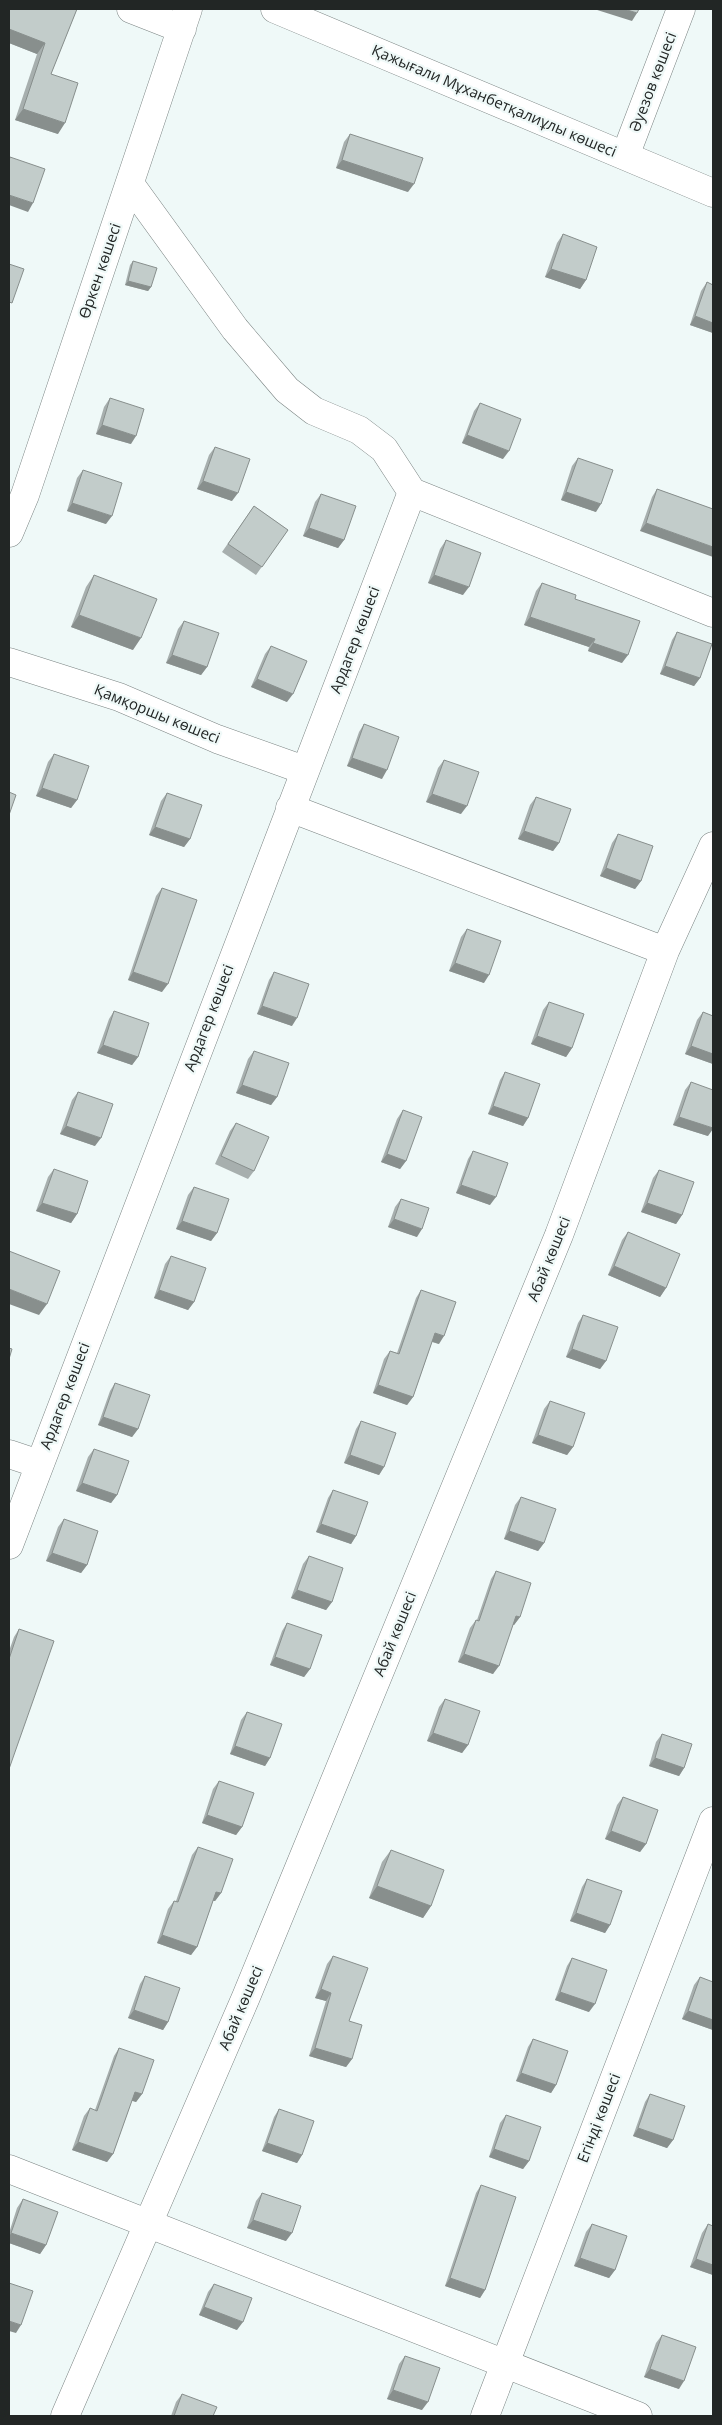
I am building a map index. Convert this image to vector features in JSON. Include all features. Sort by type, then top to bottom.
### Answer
[{"type":"street","points":[[131,9],[185,19]]},
{"type":"street","name":"Әуезов көшесі","points":[[625,156],[681,9]]},
{"type":"street","name":"Қажығали Мұханбетқалиұлы көшесі","points":[[281,10],[713,193]]},
{"type":"street","name":"Өркен көшесі","points":[[9,532],[24,495],[185,19]]},
{"type":"street","points":[[130,184],[235,329],[287,390],[314,411],[359,430],[384,449],[412,492],[713,613]]},
{"type":"street","name":"Ардагер көшесі","points":[[9,1545],[412,492]]},
{"type":"street","name":"Қамқоршы көшесі","points":[[9,662],[119,696],[217,739],[304,770]]},
{"type":"street","points":[[290,808],[665,951]]},
{"type":"street","name":"Абай көшесі","points":[[65,2416],[246,1997],[555,1244],[665,951],[713,846]]},
{"type":"street","points":[[9,1454],[39,1464]]},
{"type":"street","name":"Егінді көшесі","points":[[485,2416],[713,1821]]},
{"type":"street","points":[[9,2169],[505,2366],[638,2416]]},
{"type":"building","points":[[9,9],[77,9],[51,74],[78,83],[65,123],[23,109],[45,43],[9,29]]},
{"type":"building","points":[[624,9],[639,9],[637,13]]},
{"type":"building","points":[[350,134],[423,158],[414,184],[342,160]]},
{"type":"building","points":[[10,157],[45,169],[33,203],[9,195]]},
{"type":"building","points":[[563,234],[597,247],[586,280],[551,269]]},
{"type":"building","points":[[133,261],[157,268],[151,287],[128,281]]},
{"type":"building","points":[[9,264],[24,269],[12,303],[9,302]]},
{"type":"building","points":[[707,282],[713,285],[713,323],[695,316]]},
{"type":"building","points":[[110,398],[144,409],[136,436],[102,425]]},
{"type":"building","points":[[480,403],[521,419],[509,451],[467,435]]},
{"type":"building","points":[[215,447],[250,459],[238,493],[203,481]]},
{"type":"building","points":[[578,458],[613,470],[601,504],[566,492]]},
{"type":"building","points":[[83,470],[122,483],[112,516],[72,503]]},
{"type":"building","points":[[657,489],[713,509],[713,547],[646,523]]},
{"type":"building","points":[[321,494],[356,506],[344,540],[309,528]]},
{"type":"building","points":[[254,506],[288,530],[262,567],[228,544]]},
{"type":"building","points":[[446,540],[481,553],[469,587],[434,575]]},
{"type":"building","points":[[94,575],[157,599],[141,638],[79,615]]},
{"type":"building","points":[[542,583],[576,595],[575,599],[640,621],[628,655],[593,643],[595,639],[530,617]]},
{"type":"building","points":[[184,621],[219,633],[207,667],[172,655]]},
{"type":"building","points":[[677,632],[712,644],[700,678],[665,666]]},
{"type":"building","points":[[271,646],[307,661],[293,694],[257,679]]},
{"type":"building","points":[[364,724],[399,737],[387,770],[352,758]]},
{"type":"building","points":[[54,754],[89,766],[77,800],[42,788]]},
{"type":"building","points":[[444,760],[479,772],[467,806],[432,794]]},
{"type":"building","points":[[9,792],[16,795],[9,815]]},
{"type":"building","points":[[167,793],[202,805],[190,839],[155,827]]},
{"type":"building","points":[[536,797],[571,809],[559,843],[524,831]]},
{"type":"building","points":[[618,834],[653,846],[641,881],[606,868]]},
{"type":"building","points":[[162,888],[197,900],[168,984],[133,972]]},
{"type":"building","points":[[467,929],[501,941],[489,975],[455,963]]},
{"type":"building","points":[[274,972],[309,984],[297,1018],[262,1006]]},
{"type":"building","points":[[549,1002],[584,1014],[572,1048],[537,1036]]},
{"type":"building","points":[[114,1011],[149,1023],[138,1057],[103,1045]]},
{"type":"building","points":[[703,1012],[713,1016],[713,1054],[691,1046]]},
{"type":"building","points":[[254,1051],[289,1063],[277,1097],[242,1085]]},
{"type":"building","points":[[505,1072],[540,1084],[528,1118],[493,1106]]},
{"type":"building","points":[[691,1082],[713,1090],[713,1128],[679,1117]]},
{"type":"building","points":[[78,1092],[113,1104],[101,1138],[66,1126]]},
{"type":"building","points":[[403,1110],[422,1117],[406,1161],[387,1154]]},
{"type":"building","points":[[236,1123],[269,1137],[254,1171],[221,1156]]},
{"type":"building","points":[[473,1151],[508,1163],[496,1197],[461,1185]]},
{"type":"building","points":[[54,1169],[88,1181],[77,1214],[42,1203]]},
{"type":"building","points":[[659,1170],[694,1182],[682,1215],[647,1203]]},
{"type":"building","points":[[194,1187],[229,1199],[217,1233],[182,1221]]},
{"type":"building","points":[[401,1199],[429,1208],[422,1229],[394,1219]]},
{"type":"building","points":[[628,1232],[680,1254],[666,1288],[614,1266]]},
{"type":"building","points":[[9,1251],[60,1271],[47,1304],[9,1289]]},
{"type":"building","points":[[171,1256],[206,1268],[194,1302],[159,1290]]},
{"type":"building","points":[[421,1290],[456,1302],[444,1336],[435,1333],[413,1397],[378,1385],[390,1351],[399,1354]]},
{"type":"building","points":[[583,1315],[618,1327],[606,1361],[572,1349]]},
{"type":"building","points":[[9,1348],[12,1349],[9,1359]]},
{"type":"building","points":[[115,1383],[150,1395],[138,1429],[103,1417]]},
{"type":"building","points":[[550,1401],[585,1413],[573,1447],[538,1435]]},
{"type":"building","points":[[361,1421],[396,1433],[384,1467],[350,1455]]},
{"type":"building","points":[[94,1449],[129,1461],[117,1495],[82,1483]]},
{"type":"building","points":[[333,1490],[368,1502],[356,1536],[321,1524]]},
{"type":"building","points":[[521,1497],[556,1509],[544,1543],[509,1531]]},
{"type":"building","points":[[64,1519],[98,1531],[87,1565],[52,1553]]},
{"type":"building","points":[[309,1556],[343,1568],[332,1602],[297,1590]]},
{"type":"building","points":[[496,1571],[531,1583],[520,1617],[516,1616],[499,1666],[464,1654],[476,1620],[479,1621]]},
{"type":"building","points":[[287,1623],[322,1635],[310,1669],[275,1657]]},
{"type":"building","points":[[19,1629],[54,1641],[9,1769],[9,1659]]},
{"type":"building","points":[[445,1699],[480,1711],[468,1745],[433,1733]]},
{"type":"building","points":[[247,1712],[282,1724],[270,1758],[235,1746]]},
{"type":"building","points":[[662,1734],[692,1744],[684,1768],[655,1758]]},
{"type":"building","points":[[219,1781],[254,1793],[242,1827],[207,1815]]},
{"type":"building","points":[[623,1797],[658,1810],[646,1844],[611,1831]]},
{"type":"building","points":[[198,1847],[233,1859],[221,1893],[216,1892],[197,1947],[162,1935],[174,1901],[178,1902]]},
{"type":"building","points":[[391,1850],[444,1870],[431,1906],[377,1886]]},
{"type":"building","points":[[587,1879],[622,1891],[610,1925],[576,1913]]},
{"type":"building","points":[[333,1956],[368,1968],[349,2021],[362,2025],[352,2059],[315,2048],[331,1993],[321,1989]]},
{"type":"building","points":[[572,1958],[607,1970],[595,2004],[560,1992]]},
{"type":"building","points":[[145,1976],[180,1988],[168,2022],[134,2010]]},
{"type":"building","points":[[700,1977],[713,1982],[713,2020],[688,2011]]},
{"type":"building","points":[[533,2039],[568,2051],[556,2085],[521,2073]]},
{"type":"building","points":[[119,2048],[154,2060],[142,2094],[135,2092],[113,2154],[78,2142],[90,2108],[97,2111]]},
{"type":"building","points":[[650,2094],[685,2106],[673,2140],[638,2128]]},
{"type":"building","points":[[279,2109],[314,2121],[302,2155],[267,2143]]},
{"type":"building","points":[[506,2115],[541,2127],[529,2161],[494,2149]]},
{"type":"building","points":[[481,2185],[516,2197],[485,2290],[450,2278]]},
{"type":"building","points":[[262,2193],[301,2206],[292,2233],[253,2220]]},
{"type":"building","points":[[23,2199],[58,2212],[46,2245],[11,2233]]},
{"type":"building","points":[[592,2224],[627,2236],[615,2270],[580,2258]]},
{"type":"building","points":[[708,2224],[713,2226],[713,2265],[696,2259]]},
{"type":"building","points":[[9,2283],[33,2291],[21,2325],[9,2321]]},
{"type":"building","points":[[214,2284],[252,2298],[243,2322],[204,2307]]},
{"type":"building","points":[[662,2335],[696,2347],[684,2381],[650,2369]]},
{"type":"building","points":[[405,2356],[440,2368],[428,2402],[393,2390]]},
{"type":"building","points":[[182,2394],[217,2407],[213,2416],[174,2416]]}]
